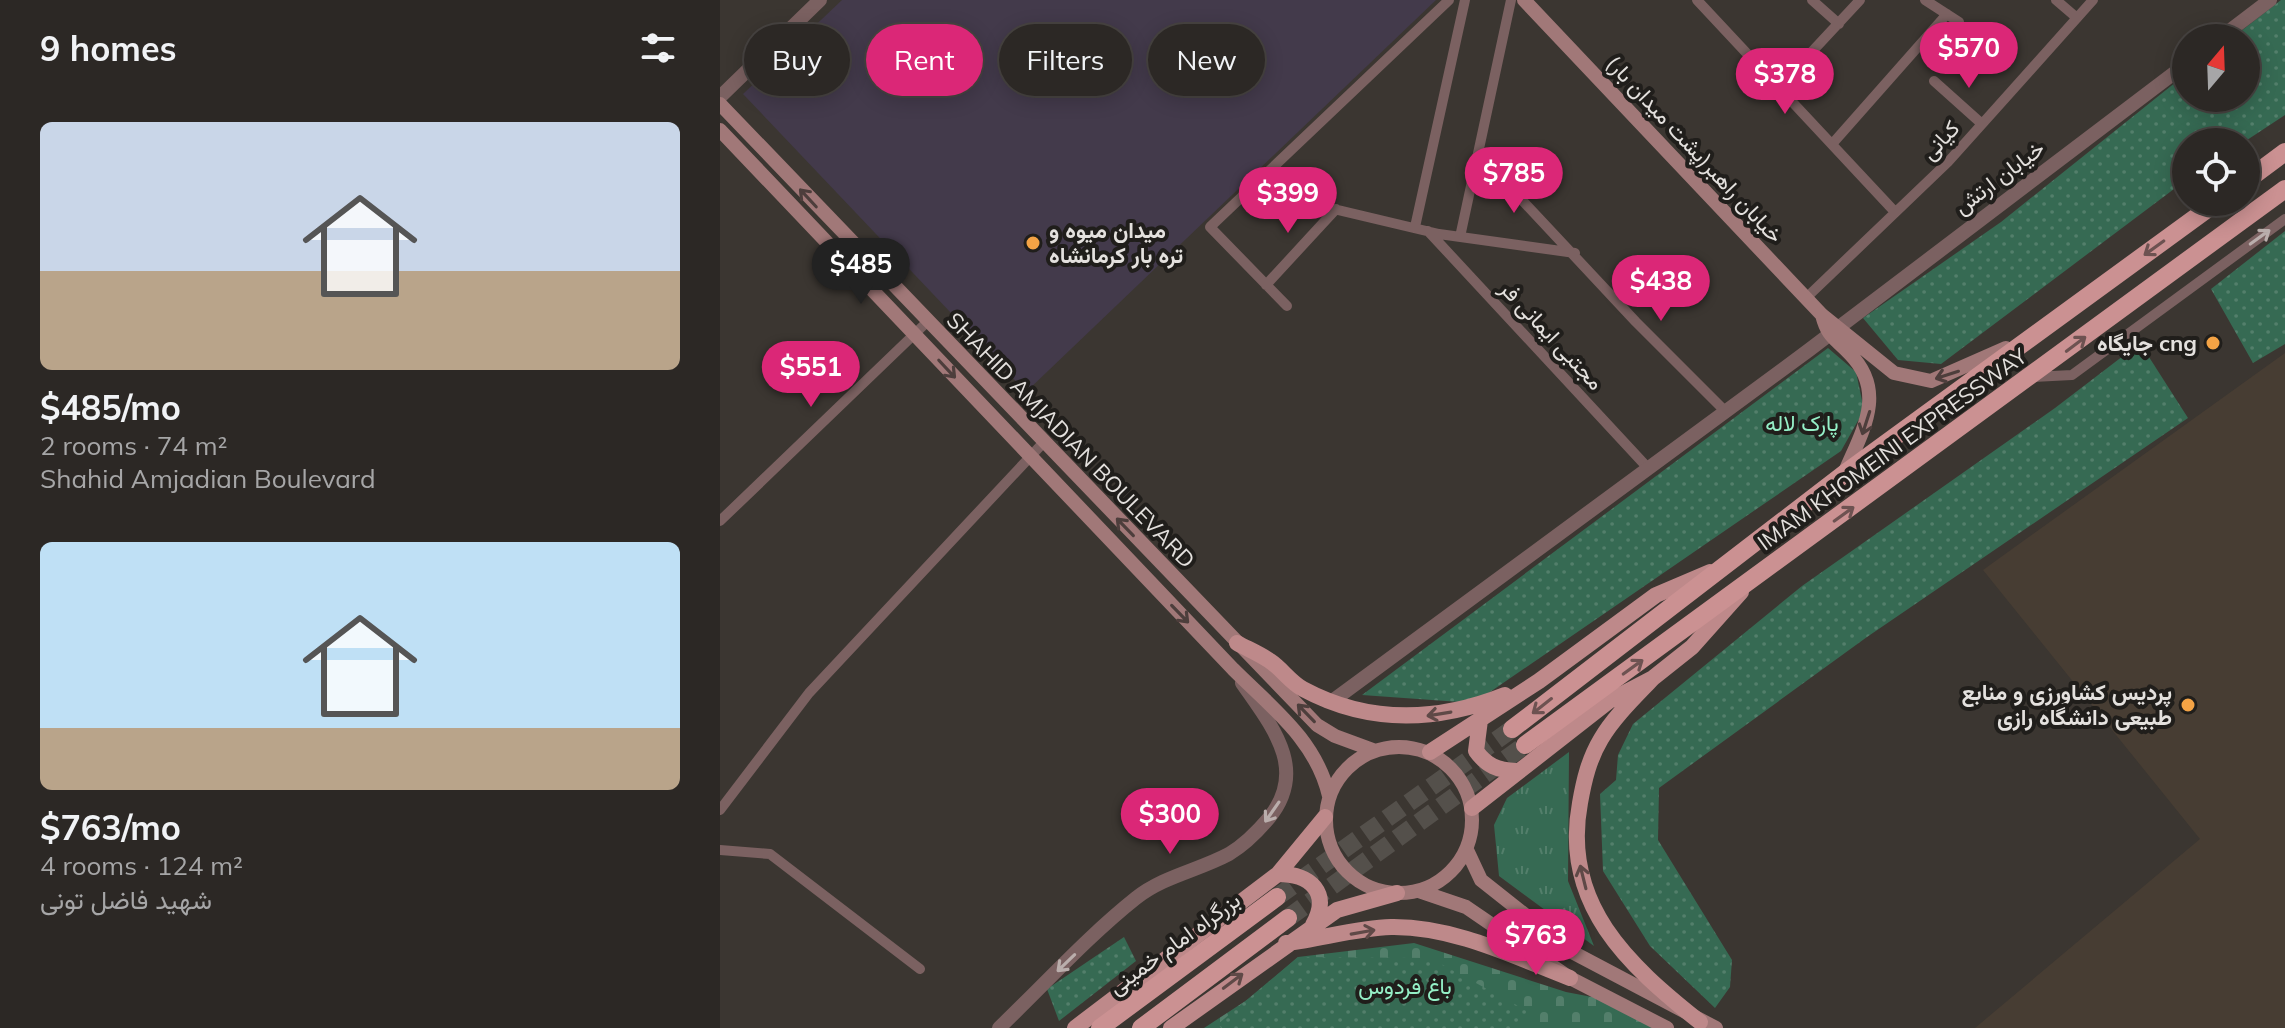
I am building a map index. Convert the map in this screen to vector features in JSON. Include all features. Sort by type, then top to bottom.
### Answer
[{"type":"highway","points":[[2260,171],[2285,152]]},
{"type":"highway","name":"IMAM KHOMEINI EXPRESSWAY","points":[[1525,745],[2285,189]]},
{"type":"highway","name":"IMAM KHOMEINI EXPRESSWAY","points":[[1512,729],[1844,474],[2198,216]]},
{"type":"highway","name":"بزرگراه امام خمینی","points":[[1100,1028],[1277,897]]},
{"type":"highway","points":[[1141,1028],[1288,918]]},
{"type":"main road","name":"خیابان راهبر(پشت میدان بار)","points":[[1524,0],[1833,330]]},
{"type":"main road","name":"SHAHID AMJADIAN BOULEVARD","points":[[720,104],[1317,725],[1373,750]]},
{"type":"main road","name":"SHAHID AMJADIAN BOULEVARD","points":[[720,130],[1233,669],[1303,738],[1315,754],[1329,796]]},
{"type":"main road","points":[[1833,330],[1894,373],[1931,381],[1958,372],[2043,331]]},
{"type":"main road","points":[[1833,330],[1863,368],[1871,402],[1869,418],[1844,474]]},
{"type":"main road","points":[[1430,752],[1539,681],[1656,595],[1719,568]]},
{"type":"main road","points":[[1472,808],[1609,701],[1653,678],[1692,647],[1751,582]]},
{"type":"main road","points":[[1237,643],[1271,662],[1299,687],[1331,702],[1373,714],[1431,716],[1474,707],[1539,681]]},
{"type":"main road","points":[[1653,678],[1601,739],[1586,771],[1576,826],[1581,873],[1592,908],[1622,954],[1708,1025]]},
{"type":"main road","points":[[1480,720],[1476,751],[1485,763],[1499,770],[1516,771]]},
{"type":"main road","points":[[1171,1028],[1286,943],[1337,910],[1397,893],[1419,891],[1447,875],[1467,850],[1473,829],[1472,808],[1465,785],[1450,766],[1430,752],[1392,746],[1373,750],[1354,761],[1339,777],[1329,796],[1325,817],[1328,840],[1346,870],[1374,889],[1397,893]]},
{"type":"main road","points":[[1075,1028],[1278,874],[1325,817]]},
{"type":"main road","points":[[1467,850],[1481,880],[1572,952],[1708,1025]]},
{"type":"main road","points":[[1278,874],[1301,876],[1318,889],[1322,901],[1312,926]]},
{"type":"main road","points":[[1419,891],[1480,915],[1570,978]]},
{"type":"main road","points":[[1480,915],[1480,898],[1495,892]]},
{"type":"main road","points":[[1286,943],[1390,927],[1438,932],[1482,943],[1570,978],[1667,1028]]},
{"type":"street","points":[[720,97],[820,0]]},
{"type":"street","points":[[1287,306],[1210,227],[1449,0]]},
{"type":"street","points":[[1415,227],[1465,0]]},
{"type":"street","points":[[1460,237],[1511,0]]},
{"type":"street","points":[[1697,0],[1895,212]]},
{"type":"street","points":[[1812,0],[1839,24]]},
{"type":"street","points":[[1780,86],[1860,0]]},
{"type":"street","points":[[1925,0],[1959,22]]},
{"type":"street","points":[[2056,0],[2077,18]]},
{"type":"street","name":"کیانی","points":[[1806,298],[1982,124],[2093,0]]},
{"type":"street","points":[[2238,24],[2270,0]]},
{"type":"street","points":[[1833,143],[1947,14]]},
{"type":"street","name":"خیابان ارتش","points":[[1331,702],[2172,75]]},
{"type":"street","points":[[1934,81],[1982,124]]},
{"type":"street","points":[[1478,153],[1575,253],[1636,322],[1725,411]]},
{"type":"street","points":[[1249,189],[1428,231],[1575,253]]},
{"type":"street","points":[[1266,285],[1336,209]]},
{"type":"street","points":[[2031,377],[2072,375],[2285,219]]},
{"type":"street","name":"مجتبی ایمانی فر","points":[[1428,231],[1647,467]]},
{"type":"street","points":[[720,521],[927,322]]},
{"type":"street","points":[[720,810],[809,693],[1044,442]]},
{"type":"street","points":[[999,1028],[1137,898],[1165,878],[1229,854],[1257,832],[1277,808],[1289,781],[1285,755],[1269,722],[1233,669]]},
{"type":"street","points":[[720,850],[770,854],[920,969]]},
{"type":"shaded area","name":"میدان میوه و تره بار کرمانشاه","points":[[842,0],[1436,0],[1026,392],[745,96],[850,96],[850,24],[817,24]]},
{"type":"shaded area","name":"پردیس کشاورزی و منابع طبیعی دانشگاه رازی","points":[[2285,353],[2285,1028],[1975,1028],[2200,839],[1983,570]]},
{"type":"green space","points":[[2285,0],[2285,115],[2260,131],[2260,128],[2172,128],[2172,191],[1941,364],[1898,360],[1863,318],[2001,222],[2172,85],[2172,112],[2260,112],[2260,24],[2250,24]]},
{"type":"green space","points":[[2285,231],[2285,344],[2253,363],[2211,289]]},
{"type":"green space","points":[[2140,343],[2188,418],[1867,637],[1659,788],[1658,840],[1732,960],[1730,987],[1715,1008],[1650,946],[1603,871],[1600,794],[1616,780],[1618,755],[1633,724],[1802,586],[2055,408]]},
{"type":"green space","name":"پارک لاله","points":[[1828,348],[1856,372],[1864,410],[1841,451],[1474,703],[1362,695]]},
{"type":"green space","points":[[1569,752],[1568,881],[1594,946],[1499,876],[1494,825],[1507,798]]},
{"type":"green space","points":[[1124,937],[1136,961],[1059,1021],[1047,989]]},
{"type":"green space","name":"باغ فردوس","points":[[1414,943],[1566,992],[1613,1001],[1669,1028],[1204,1028],[1250,998],[1298,957]]},
{"type":"green space","name":"باغ فردوس","points":[[1298,957],[1430,958],[1529,1012],[1512,1028],[1363,1028],[1360,1024],[1354,1028],[1221,1028],[1218,1024]]},
{"type":"tunnel","points":[[1277,897],[1512,729]]},
{"type":"tunnel","points":[[1288,918],[1525,745]]},
{"type":"place","name":"میدان میوه و تره بار کرمانشاه","points":[[1033,243]]},
{"type":"place","name":"جایگاه cng","points":[[2213,343]]},
{"type":"place","name":"پردیس کشاورزی و منابع طبیعی دانشگاه رازی","points":[[2188,705]]}]
